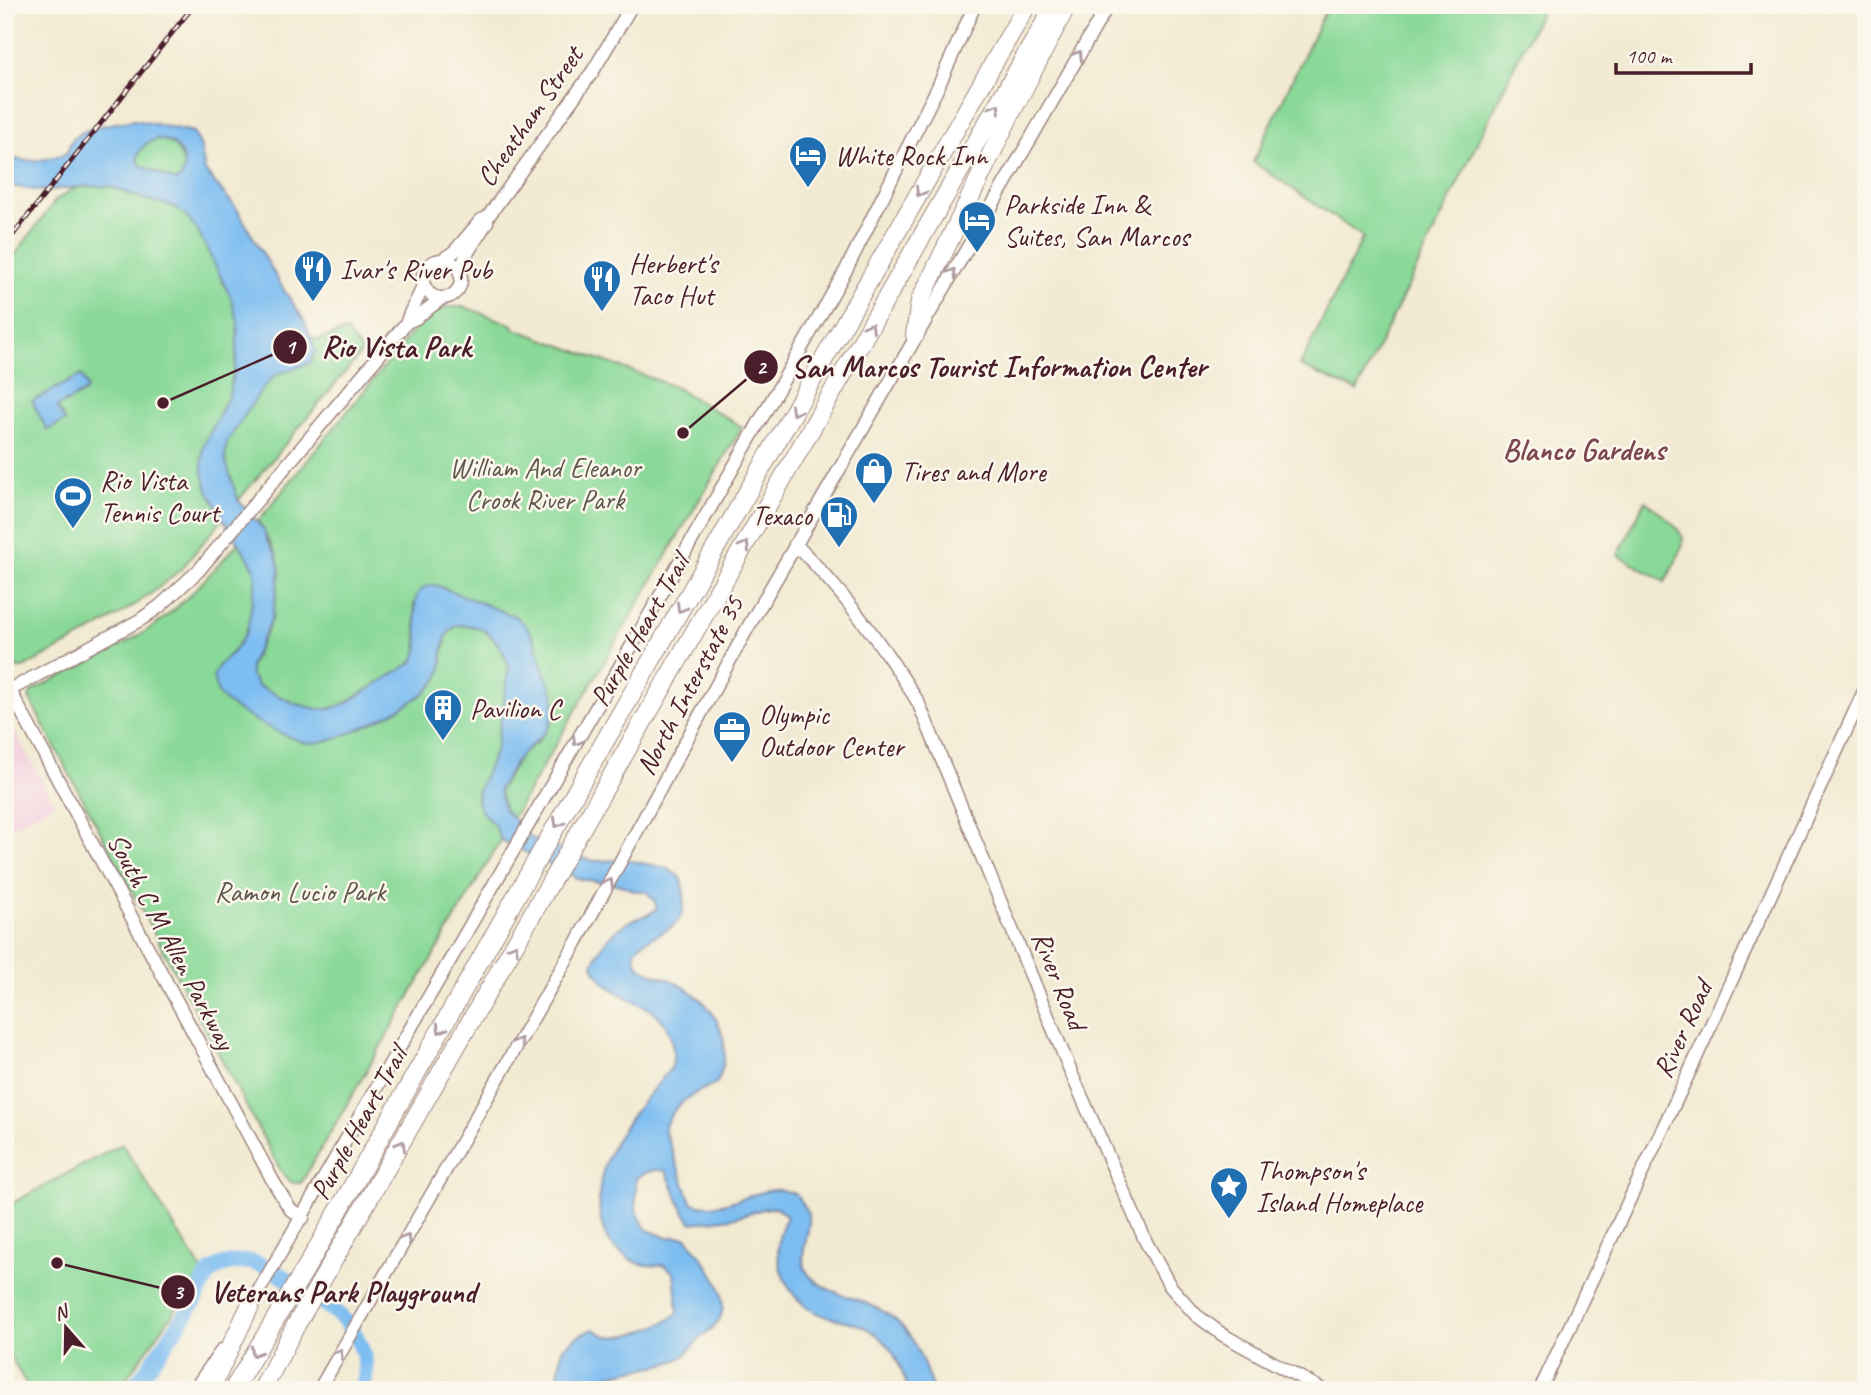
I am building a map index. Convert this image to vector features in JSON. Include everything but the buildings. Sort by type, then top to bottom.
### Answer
[{"type":"highway","name":"Purple Heart Trail","points":[[233,1390],[313,1256],[1027,5]]},
{"type":"highway","name":"Purple Heart Trail","points":[[262,1390],[296,1325],[1055,5]]},
{"type":"highway","points":[[915,335],[920,301],[1011,113],[1067,5]]},
{"type":"highway","points":[[210,1390],[251,1304]]},
{"type":"street","name":"Cheatham Street","points":[[443,259],[454,252],[481,220],[487,218],[593,71],[632,5]]},
{"type":"street","points":[[194,1390],[291,1239],[846,271],[938,87],[975,5]]},
{"type":"street","name":"North Interstate 35","points":[[319,1390],[576,943],[795,544],[1108,5]]},
{"type":"street","name":"Cheatham Street","points":[[460,273],[466,255],[487,224],[487,218]]},
{"type":"street","points":[[407,322],[409,313],[421,294],[426,267],[443,259],[454,263],[460,273],[461,281],[457,291],[448,297],[430,295],[423,284]]},
{"type":"street","points":[[7,687],[117,633],[160,606],[199,570],[407,322],[442,298]]},
{"type":"street","name":"River Road","points":[[795,544],[843,595],[896,666],[918,702],[1073,1077],[1146,1242],[1170,1286],[1196,1315],[1223,1335],[1323,1390]]},
{"type":"street","name":"South C M Allen Parkway","points":[[7,687],[273,1181],[290,1209],[303,1218]]},
{"type":"street","name":"River Road","points":[[1540,1390],[1866,687]]},
{"type":"shaded area","points":[[5,714],[54,803],[5,831]]},
{"type":"green space","points":[[1328,5],[1544,5],[1357,391],[1300,366],[1363,237],[1253,162]]},
{"type":"green space","points":[[158,139],[170,142],[178,150],[250,311],[318,340],[346,331],[362,352],[182,568],[145,598],[106,623],[23,668],[17,668],[5,646],[5,268],[56,200],[146,143]]},
{"type":"green space","name":"William And Eleanor Crook River Park","points":[[446,307],[465,307],[513,325],[515,329],[673,386],[742,427],[512,819],[504,809],[499,790],[523,752],[538,742],[554,697],[533,636],[414,604],[418,652],[413,662],[346,703],[331,709],[296,704],[258,686],[251,676],[250,667],[272,619],[280,571],[276,554],[258,521],[413,331],[427,316]]},
{"type":"green space","points":[[1645,501],[1668,519],[1682,536],[1680,551],[1665,582],[1618,555]]},
{"type":"green space","name":"Ramon Lucio Park","points":[[238,543],[255,571],[254,601],[244,636],[219,665],[251,718],[303,742],[313,743],[349,733],[374,720],[445,646],[446,636],[456,625],[476,627],[484,631],[502,650],[509,667],[496,750],[478,791],[477,801],[481,811],[495,826],[501,840],[301,1183],[292,1183],[282,1173],[29,698],[32,691],[157,624],[194,591]]},
{"type":"green space","points":[[122,1144],[203,1272],[118,1390],[30,1390],[5,1348],[5,1207]]},
{"type":"water","points":[[135,120],[193,132],[200,144],[205,171],[237,209],[304,320],[316,351],[310,363],[275,375],[260,392],[227,442],[225,459],[238,500],[264,530],[267,541],[276,554],[280,571],[272,618],[250,666],[251,676],[258,686],[296,704],[331,709],[346,703],[413,662],[418,651],[416,601],[425,587],[436,585],[516,617],[522,622],[535,643],[553,695],[553,710],[546,731],[519,757],[499,789],[504,809],[531,838],[576,856],[594,861],[626,860],[667,868],[682,879],[683,911],[677,923],[644,942],[635,953],[636,961],[642,968],[673,981],[700,999],[718,1023],[723,1037],[723,1067],[717,1083],[678,1106],[664,1129],[691,1202],[710,1206],[774,1190],[796,1194],[806,1208],[809,1218],[803,1261],[809,1275],[829,1289],[871,1305],[897,1321],[914,1343],[933,1390],[909,1390],[890,1348],[877,1335],[857,1324],[822,1315],[798,1299],[782,1274],[778,1245],[787,1217],[777,1207],[732,1218],[692,1223],[683,1210],[666,1171],[657,1170],[636,1178],[636,1210],[646,1229],[665,1237],[686,1237],[713,1273],[723,1299],[722,1312],[716,1325],[681,1358],[606,1377],[586,1390],[556,1390],[562,1349],[576,1337],[593,1329],[608,1336],[635,1333],[665,1322],[678,1312],[674,1273],[664,1265],[643,1264],[621,1253],[607,1237],[600,1214],[599,1192],[610,1152],[631,1117],[672,1067],[673,1052],[668,1030],[660,1017],[611,988],[593,965],[599,951],[614,933],[626,923],[657,908],[646,891],[579,879],[501,840],[495,826],[481,811],[477,801],[478,791],[496,750],[509,667],[498,644],[479,628],[456,625],[446,637],[440,675],[421,695],[374,722],[323,741],[303,742],[278,732],[237,710],[219,695],[213,677],[219,665],[234,651],[247,631],[256,579],[254,568],[206,486],[202,467],[203,447],[229,395],[236,360],[238,322],[231,298],[198,231],[184,214],[172,206],[112,187],[91,186],[40,191],[5,185],[5,157],[29,160],[59,156],[67,153],[74,138],[80,134],[95,127]],"holes":[[[157,139],[170,142],[181,154],[184,170],[180,179],[175,181],[140,165],[137,159],[141,148]]]},
{"type":"water","points":[[81,375],[87,387],[85,392],[57,407],[65,421],[47,430],[32,401]]},
{"type":"waterway","points":[[132,1390],[187,1313],[210,1273],[223,1266],[245,1262],[255,1263],[282,1276],[345,1321],[356,1336],[363,1354],[365,1372],[361,1390]]},
{"type":"railway","points":[[5,245],[194,5]]},
{"type":"place","name":"White Rock Inn","points":[[808,189]]},
{"type":"place","name":"Parkside Inn & Suites, San Marcos","points":[[977,254]]},
{"type":"place","name":"Ivar's River Pub","points":[[313,303]]},
{"type":"place","name":"Herbert's Taco Hut","points":[[602,313]]},
{"type":"place","name":"Rio Vista Park","points":[[163,403]]},
{"type":"place","name":"San Marcos Tourist Information Center","points":[[683,433]]},
{"type":"place","name":"Tires and More","points":[[874,505]]},
{"type":"place","name":"Rio Vista Tennis Court","points":[[73,530]]},
{"type":"place","name":"Texaco","points":[[839,549]]},
{"type":"place","name":"Pavilion C","points":[[443,742]]},
{"type":"place","name":"Olympic Outdoor Center","points":[[732,764]]},
{"type":"place","name":"Thompson's Island Homeplace","points":[[1229,1220]]},
{"type":"place","name":"Veterans Park Playground","points":[[57,1263]]},
{"type":"district","name":"Blanco Gardens","points":[[1584,450]]}]
